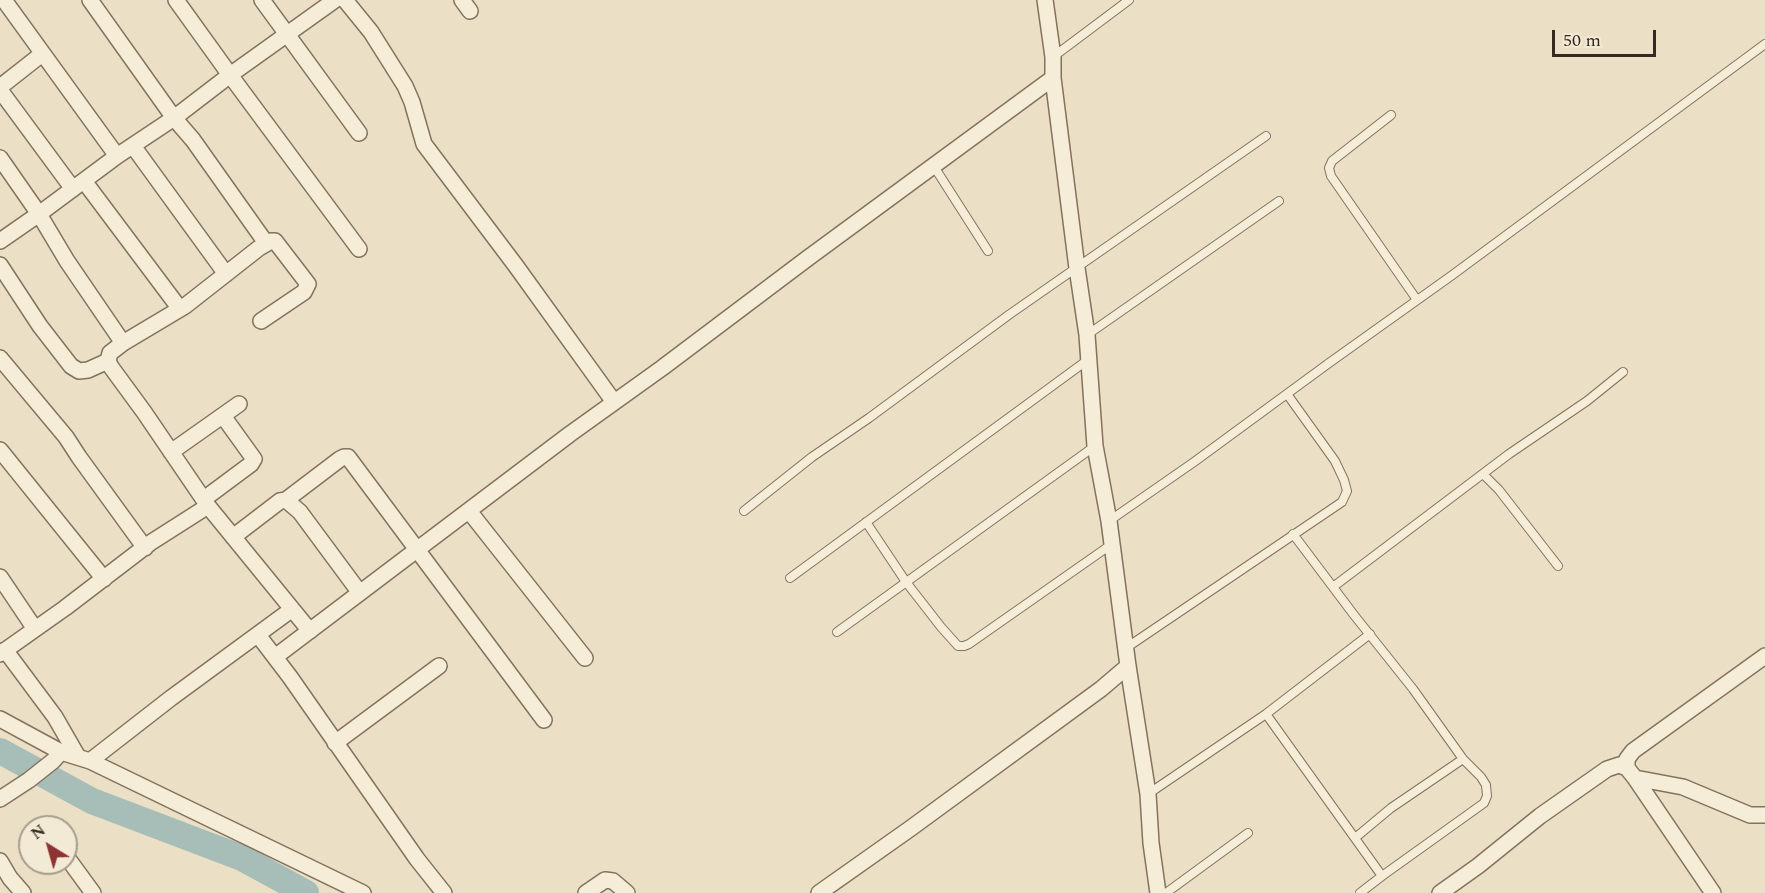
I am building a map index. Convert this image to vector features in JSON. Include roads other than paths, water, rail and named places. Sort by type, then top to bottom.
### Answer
[{"type":"street","points":[[4,0],[117,156]]},
{"type":"street","points":[[90,0],[266,243]]},
{"type":"street","points":[[176,0],[359,249]]},
{"type":"street","points":[[262,0],[359,133]]},
{"type":"street","points":[[345,0],[370,32],[405,86],[424,144],[432,157],[462,193],[614,402]]},
{"type":"street","points":[[1045,0],[1087,334],[1095,446],[1109,521],[1148,794],[1151,843],[1158,893]]},
{"type":"street","points":[[2,235],[39,214],[117,156],[174,118],[330,2]]},
{"type":"street","points":[[42,54],[0,88],[180,309]]},
{"type":"street","points":[[275,657],[614,402],[1053,78]]},
{"type":"street","points":[[133,146],[226,274]]},
{"type":"street","points":[[0,158],[123,343]]},
{"type":"street","points":[[261,321],[304,292],[308,284],[275,241],[266,243],[180,309],[123,343],[110,354],[108,361],[206,502],[310,631]]},
{"type":"street","points":[[0,265],[40,326],[71,366],[79,371],[88,370],[108,361]]},
{"type":"street","points":[[0,358],[66,437],[145,548]]},
{"type":"street","points":[[171,452],[239,404]]},
{"type":"street","points":[[84,759],[55,717],[2,652],[206,502],[251,464],[254,459],[223,416]]},
{"type":"street","points":[[0,450],[104,579]]},
{"type":"street","points":[[233,537],[280,501],[286,500],[340,459],[346,457],[544,720]]},
{"type":"street","points":[[286,500],[300,512],[360,593]]},
{"type":"street","points":[[469,511],[585,658]]},
{"type":"street","points":[[0,577],[35,629]]},
{"type":"street","points":[[84,759],[291,610]]},
{"type":"street","points":[[258,635],[417,859],[444,893]]},
{"type":"street","points":[[1713,893],[1631,773],[1627,759],[1634,751],[1765,656]]},
{"type":"street","points":[[335,742],[439,666]]},
{"type":"street","points":[[819,893],[1101,689],[1128,666]]},
{"type":"street","points":[[0,719],[57,757],[84,759],[363,893]]},
{"type":"street","points":[[0,799],[29,780],[57,757]]},
{"type":"street","points":[[1440,893],[1540,816],[1607,769],[1619,765],[1631,773],[1683,786],[1750,815],[1765,815]]},
{"type":"street","points":[[0,861],[10,878],[23,893]]},
{"type":"street","points":[[78,872],[93,893]]},
{"type":"street","points":[[586,893],[605,880],[613,880],[627,893]]},
{"type":"lane","points":[[1053,57],[1129,0]]},
{"type":"lane","points":[[1109,521],[1417,300],[1765,44]]},
{"type":"lane","points":[[1391,115],[1332,161],[1329,168],[1331,176],[1417,300]]},
{"type":"lane","points":[[744,511],[812,457],[1010,314],[1266,136]]},
{"type":"lane","points":[[933,165],[988,251]]},
{"type":"lane","points":[[1087,334],[1279,201]]},
{"type":"lane","points":[[790,578],[1089,359]]},
{"type":"lane","points":[[1333,587],[1509,454],[1587,401],[1623,372]]},
{"type":"lane","points":[[1126,648],[1342,502],[1347,491],[1335,461],[1287,394]]},
{"type":"lane","points":[[837,632],[1095,446]]},
{"type":"lane","points":[[1483,474],[1499,490],[1558,566]]},
{"type":"lane","points":[[866,522],[906,582],[958,646],[964,646],[1112,544]]},
{"type":"lane","points":[[1293,534],[1413,689],[1463,759],[1486,785],[1488,796],[1484,803],[1360,893]]},
{"type":"lane","points":[[1148,794],[1266,714],[1370,634]]},
{"type":"lane","points":[[1266,714],[1382,876]]},
{"type":"lane","points":[[1354,838],[1391,808],[1463,759]]},
{"type":"lane","points":[[1166,893],[1248,833]]},
{"type":"waterway","points":[[0,751],[92,801],[242,858],[306,893]]}]
